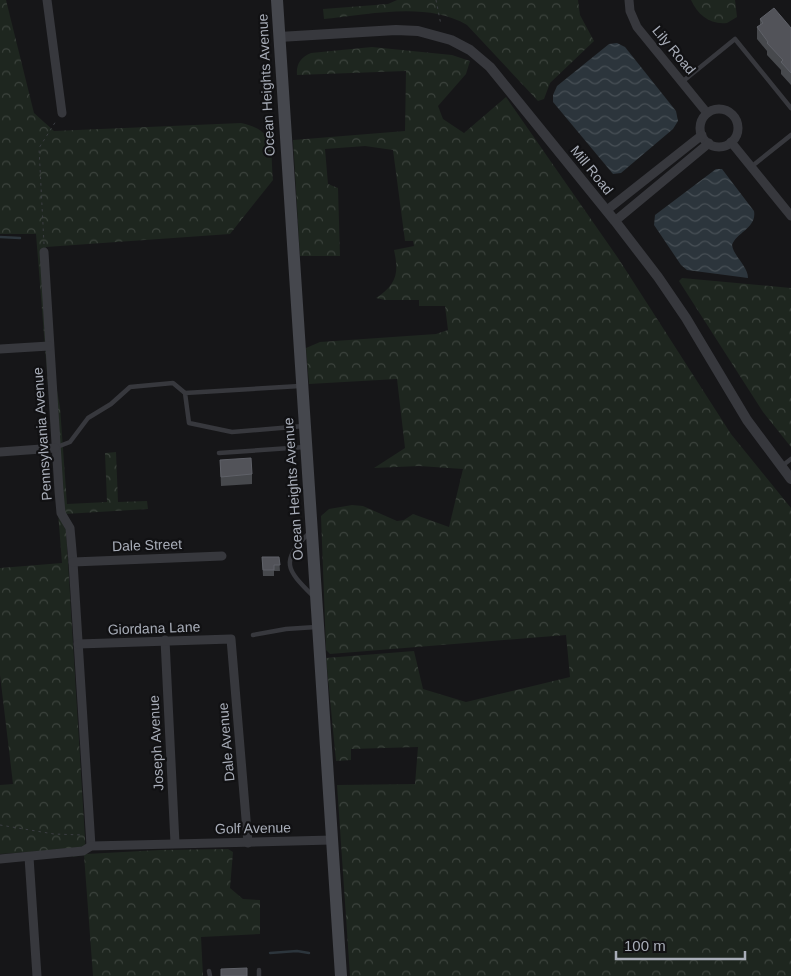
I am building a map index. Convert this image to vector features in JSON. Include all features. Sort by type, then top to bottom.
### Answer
[{"type":"main road","name":"Ocean Heights Avenue","points":[[277,0],[341,976]]},
{"type":"street","points":[[46,0],[62,113]]},
{"type":"street","name":"Lily Road","points":[[629,0],[630,11],[637,27],[707,113]]},
{"type":"street","name":"Mill Road","points":[[279,36],[396,30],[418,31],[435,34],[470,50],[496,75],[607,210],[667,290],[747,420],[791,479]]},
{"type":"street","points":[[718,109],[734,116],[737,121],[737,133],[731,142],[720,146],[709,143],[702,135],[701,123],[707,113],[718,109]]},
{"type":"street","points":[[607,210],[702,135]]},
{"type":"street","points":[[731,142],[791,216]]},
{"type":"street","points":[[615,221],[709,143]]},
{"type":"street","name":"Pennsylvania Avenue","points":[[44,252],[55,448],[61,513],[70,528],[91,846]]},
{"type":"street","points":[[0,349],[49,346]]},
{"type":"street","points":[[0,452],[55,448]]},
{"type":"street","name":"Dale Street","points":[[73,562],[222,556]]},
{"type":"street","name":"Giordana Lane","points":[[78,644],[231,639]]},
{"type":"street","name":"Dale Avenue","points":[[231,639],[248,843]]},
{"type":"street","name":"Joseph Avenue","points":[[164,640],[175,844]]},
{"type":"street","name":"Golf Avenue","points":[[175,844],[332,840]]},
{"type":"street","points":[[0,859],[83,851],[91,846],[175,844]]},
{"type":"street","points":[[29,857],[37,976]]},
{"type":"lane","points":[[682,82],[735,39],[791,108]]},
{"type":"lane","points":[[751,167],[791,135]]},
{"type":"lane","points":[[55,448],[76,438],[88,418],[111,404],[130,387],[173,383],[186,393],[301,386]]},
{"type":"lane","points":[[186,393],[189,424],[232,432],[304,426]]},
{"type":"lane","points":[[220,453],[305,446]]},
{"type":"lane","points":[[781,467],[791,459]]},
{"type":"lane","points":[[311,530],[293,548],[288,563],[292,574],[316,599]]},
{"type":"lane","points":[[253,635],[286,629],[318,627]]},
{"type":"path","points":[[436,0],[441,24]]},
{"type":"path","points":[[44,252],[39,148],[62,113]]},
{"type":"path","points":[[0,825],[68,835],[90,834]]},
{"type":"green space","points":[[0,0],[6,0],[34,113],[54,131],[241,123],[253,126],[261,131],[266,136],[271,150],[273,180],[230,234],[46,247],[49,346],[60,407],[67,504],[107,502],[105,453],[116,452],[118,502],[147,501],[148,509],[65,514],[86,854],[228,849],[233,852],[230,888],[243,899],[260,900],[260,934],[201,937],[203,976],[93,976],[84,855],[73,857],[72,849],[0,854],[0,785],[13,784],[0,675],[0,568],[62,563],[36,234],[0,234]]},
{"type":"green space","points":[[397,0],[578,0],[580,15],[594,41],[550,83],[544,99],[538,101],[467,25],[451,18],[434,13],[397,12],[324,19],[323,9],[388,4]]},
{"type":"green space","points":[[691,0],[735,0],[737,17],[727,23],[710,21],[697,10]]},
{"type":"green space","points":[[372,47],[452,55],[470,61],[466,74],[438,106],[443,119],[464,133],[506,97],[618,258],[731,434],[791,508],[791,976],[350,976],[337,785],[415,784],[418,747],[351,749],[351,760],[336,761],[326,658],[414,651],[423,689],[466,702],[570,677],[566,635],[330,654],[326,650],[321,516],[329,509],[352,505],[363,506],[397,521],[404,520],[413,514],[449,527],[463,469],[419,466],[374,468],[405,448],[397,379],[309,384],[306,348],[320,342],[436,334],[448,330],[445,306],[419,306],[419,300],[385,300],[376,298],[388,288],[395,277],[394,250],[414,246],[413,241],[405,241],[393,150],[365,146],[325,149],[328,184],[338,188],[340,256],[300,256],[293,140],[405,131],[406,71],[297,75],[298,64],[311,53]]},
{"type":"green space","points":[[682,278],[791,288],[791,447],[763,412],[679,281]]},
{"type":"water","points":[[617,43],[625,47],[676,111],[678,121],[673,129],[621,173],[613,174],[553,102],[553,95],[557,86],[609,44]]},
{"type":"water","points":[[716,169],[722,169],[754,211],[753,222],[732,245],[735,254],[746,269],[748,278],[687,270],[681,265],[654,225],[655,215]]},
{"type":"building","points":[[774,8],[791,28],[791,73],[781,62],[783,60],[767,43],[757,27],[763,23],[760,19]]},
{"type":"building","points":[[251,458],[252,474],[221,477],[220,460]]},
{"type":"building","points":[[262,557],[279,557],[280,565],[274,565],[274,570],[263,570]]},
{"type":"building","points":[[247,968],[247,976],[221,976],[221,969]]},
{"type":"waterway","points":[[0,237],[20,238]]},
{"type":"waterway","points":[[270,953],[297,951],[309,953]]}]
